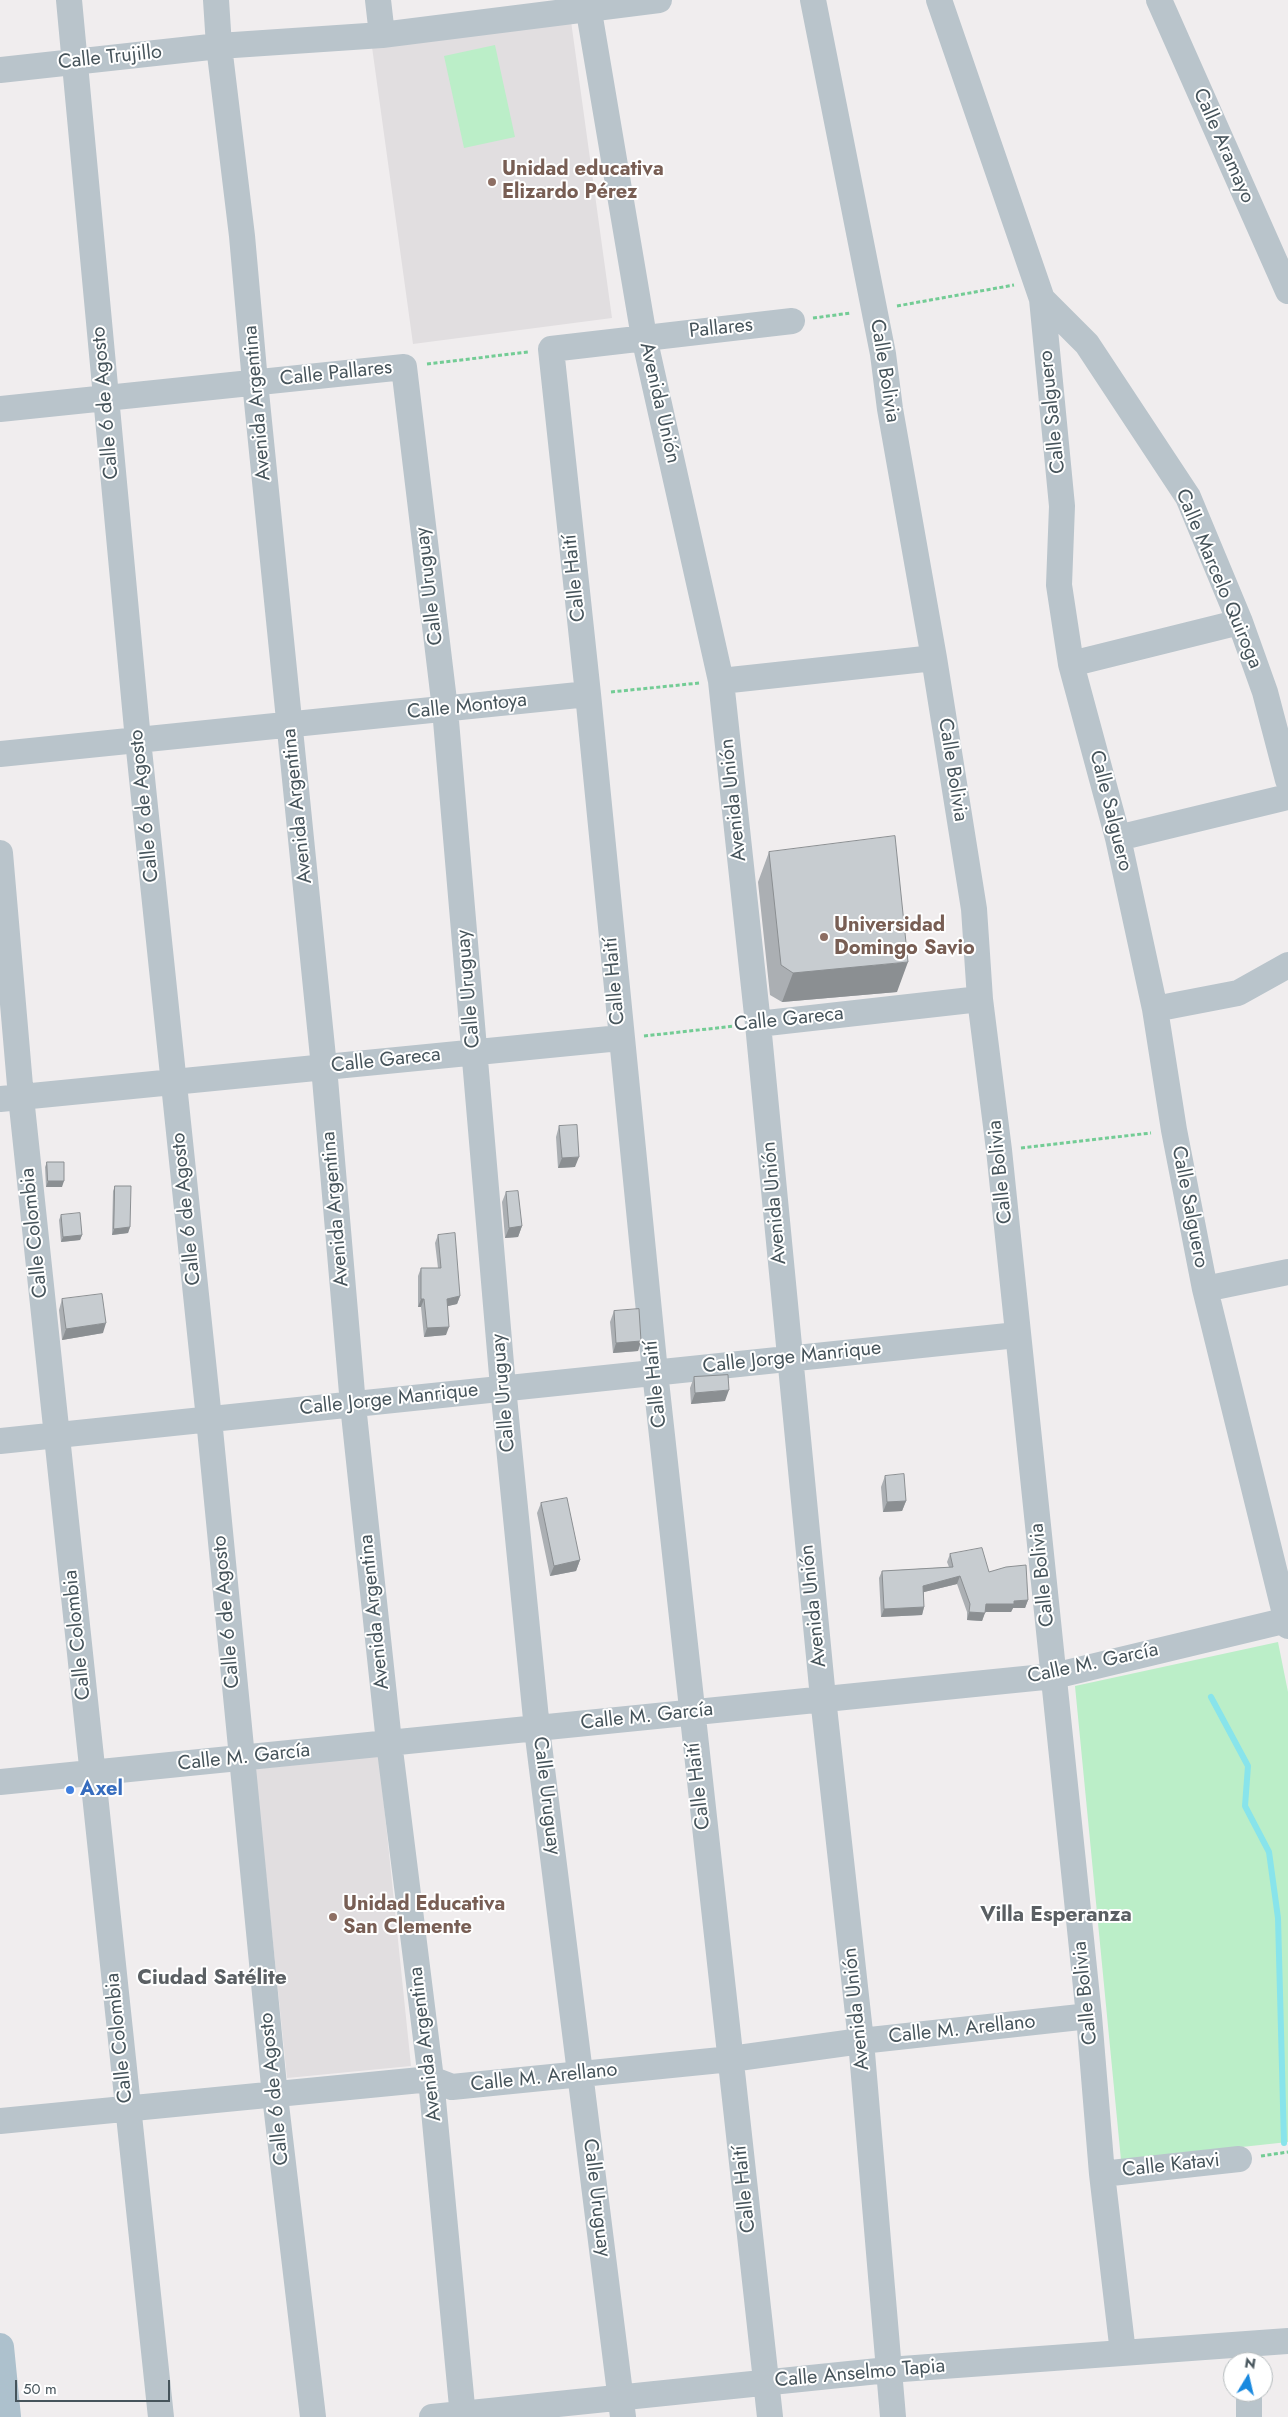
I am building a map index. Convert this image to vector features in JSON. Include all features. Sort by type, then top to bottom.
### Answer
[{"type":"main road","points":[[0,2347],[7,2417]]},
{"type":"street","name":"Calle 6 de Agosto","points":[[69,0],[138,740],[209,1419],[275,2096],[313,2417]]},
{"type":"street","name":"Avenida Argentina","points":[[216,0],[219,46],[242,236],[324,1067],[353,1405],[389,1742],[431,2079],[462,2415]]},
{"type":"street","points":[[378,0],[382,35]]},
{"type":"street","name":"Calle Trujillo","points":[[0,70],[219,46],[382,35],[588,5],[659,0]]},
{"type":"street","name":"Calle Bolivia","points":[[813,0],[874,310],[934,658],[974,909],[980,999],[1000,1150],[1017,1335],[1089,2016],[1102,2174],[1123,2353]]},
{"type":"street","name":"Calle Salguero","points":[[939,0],[1039,290],[1062,506],[1059,585],[1071,664],[1118,838],[1155,1009],[1174,1130],[1205,1289],[1288,1622]]},
{"type":"street","name":"Calle Aramayo","points":[[1159,0],[1288,291]]},
{"type":"street","name":"Avenida Unión","points":[[588,5],[644,337],[721,681],[758,1024],[823,1698],[861,2041],[892,2417]]},
{"type":"street","name":"Calle Marcelo Quiroga","points":[[1039,290],[1087,344],[1188,497],[1240,622],[1265,692],[1288,780]]},
{"type":"street","name":"Pallares","points":[[551,349],[792,321]]},
{"type":"street","name":"Calle Haití","points":[[551,349],[588,694],[620,1038],[655,1372],[770,2417]]},
{"type":"street","name":"Calle Pallares","points":[[0,409],[404,367]]},
{"type":"street","name":"Calle Uruguay","points":[[404,367],[445,709],[503,1387],[537,1729],[622,2407]]},
{"type":"street","points":[[1071,664],[1240,622]]},
{"type":"street","points":[[721,681],[934,658]]},
{"type":"street","name":"Calle Montoya","points":[[0,754],[588,694]]},
{"type":"street","points":[[1118,838],[1288,797]]},
{"type":"street","name":"Calle Colombia","points":[[0,853],[11,1098],[56,1435],[161,2417]]},
{"type":"street","points":[[1155,1009],[1238,993],[1288,965]]},
{"type":"street","name":"Calle Gareca","points":[[758,1024],[980,999]]},
{"type":"street","name":"Calle Gareca","points":[[11,1098],[620,1038]]},
{"type":"street","points":[[1205,1289],[1288,1272]]},
{"type":"street","name":"Calle Jorge Manrique","points":[[0,1441],[353,1405],[503,1387],[1017,1335]]},
{"type":"street","name":"Calle M. García","points":[[0,1782],[1054,1676],[1288,1622]]},
{"type":"street","name":"Calle M. Arellano","points":[[0,2121],[275,2096],[431,2079],[452,2087],[731,2059],[861,2041],[1089,2016]]},
{"type":"street","name":"Calle Katavi","points":[[1102,2174],[1239,2159]]},
{"type":"street","name":"Calle Anselmo Tapia","points":[[1255,2352],[1288,2341]]},
{"type":"street","name":"Calle Anselmo Tapia","points":[[432,2417],[622,2407],[766,2382],[888,2370],[1123,2353],[1223,2354]]},
{"type":"street","points":[[1249,2402],[1249,2417]]},
{"type":"path","points":[[792,321],[1039,290]]},
{"type":"path","points":[[404,367],[551,349]]},
{"type":"path","points":[[588,694],[721,681]]},
{"type":"path","name":"Calle Gareca","points":[[620,1038],[758,1024]]},
{"type":"path","points":[[1000,1150],[1174,1130]]},
{"type":"shaded area","name":"Unidad educativa Elizardo Pérez","points":[[571,21],[612,318],[413,344],[372,47]]},
{"type":"shaded area","name":"Unidad Educativa San Clemente","points":[[379,1756],[411,2066],[287,2078],[255,1769]]},
{"type":"green space","points":[[495,45],[515,137],[464,148],[444,56]]},
{"type":"green space","points":[[1278,1642],[1288,1692],[1288,2142],[1121,2160],[1075,1686]]},
{"type":"building","name":"Universidad Domingo Savio","points":[[895,836],[908,962],[793,973],[781,965],[769,852]]},
{"type":"building","points":[[577,1125],[579,1157],[562,1158],[559,1126]]},
{"type":"building","points":[[47,1162],[64,1162],[64,1181],[48,1181]]},
{"type":"building","points":[[115,1186],[131,1186],[130,1227],[114,1229]]},
{"type":"building","points":[[518,1191],[522,1226],[509,1228],[506,1192]]},
{"type":"building","points":[[80,1213],[82,1235],[63,1237],[61,1215]]},
{"type":"building","points":[[455,1233],[460,1296],[447,1299],[449,1327],[427,1328],[424,1299],[421,1299],[421,1268],[441,1268],[438,1235]]},
{"type":"building","points":[[102,1294],[106,1323],[66,1329],[62,1299]]},
{"type":"building","points":[[639,1309],[641,1341],[616,1343],[614,1311]]},
{"type":"building","points":[[728,1375],[729,1390],[695,1393],[694,1377]]},
{"type":"building","points":[[904,1474],[906,1501],[887,1502],[885,1476]]},
{"type":"building","points":[[567,1498],[580,1560],[554,1566],[541,1503]]},
{"type":"building","points":[[982,1548],[989,1572],[1006,1567],[1026,1565],[1028,1600],[1014,1601],[1014,1604],[986,1604],[985,1613],[969,1612],[970,1604],[960,1576],[923,1586],[924,1607],[884,1609],[882,1571],[953,1567],[950,1554]]},
{"type":"waterway","points":[[1211,1697],[1248,1766],[1245,1806],[1269,1852],[1278,1918],[1284,2143]]},
{"type":"place","name":"Unidad educativa Elizardo Pérez","points":[[492,182]]},
{"type":"place","name":"Universidad Domingo Savio","points":[[824,937]]},
{"type":"place","name":"Axel","points":[[70,1790]]},
{"type":"place","name":"Unidad Educativa San Clemente","points":[[333,1917]]},
{"type":"district","name":"Villa Esperanza","points":[[1056,1916]]},
{"type":"district","name":"Ciudad Satélite","points":[[212,1979]]}]
